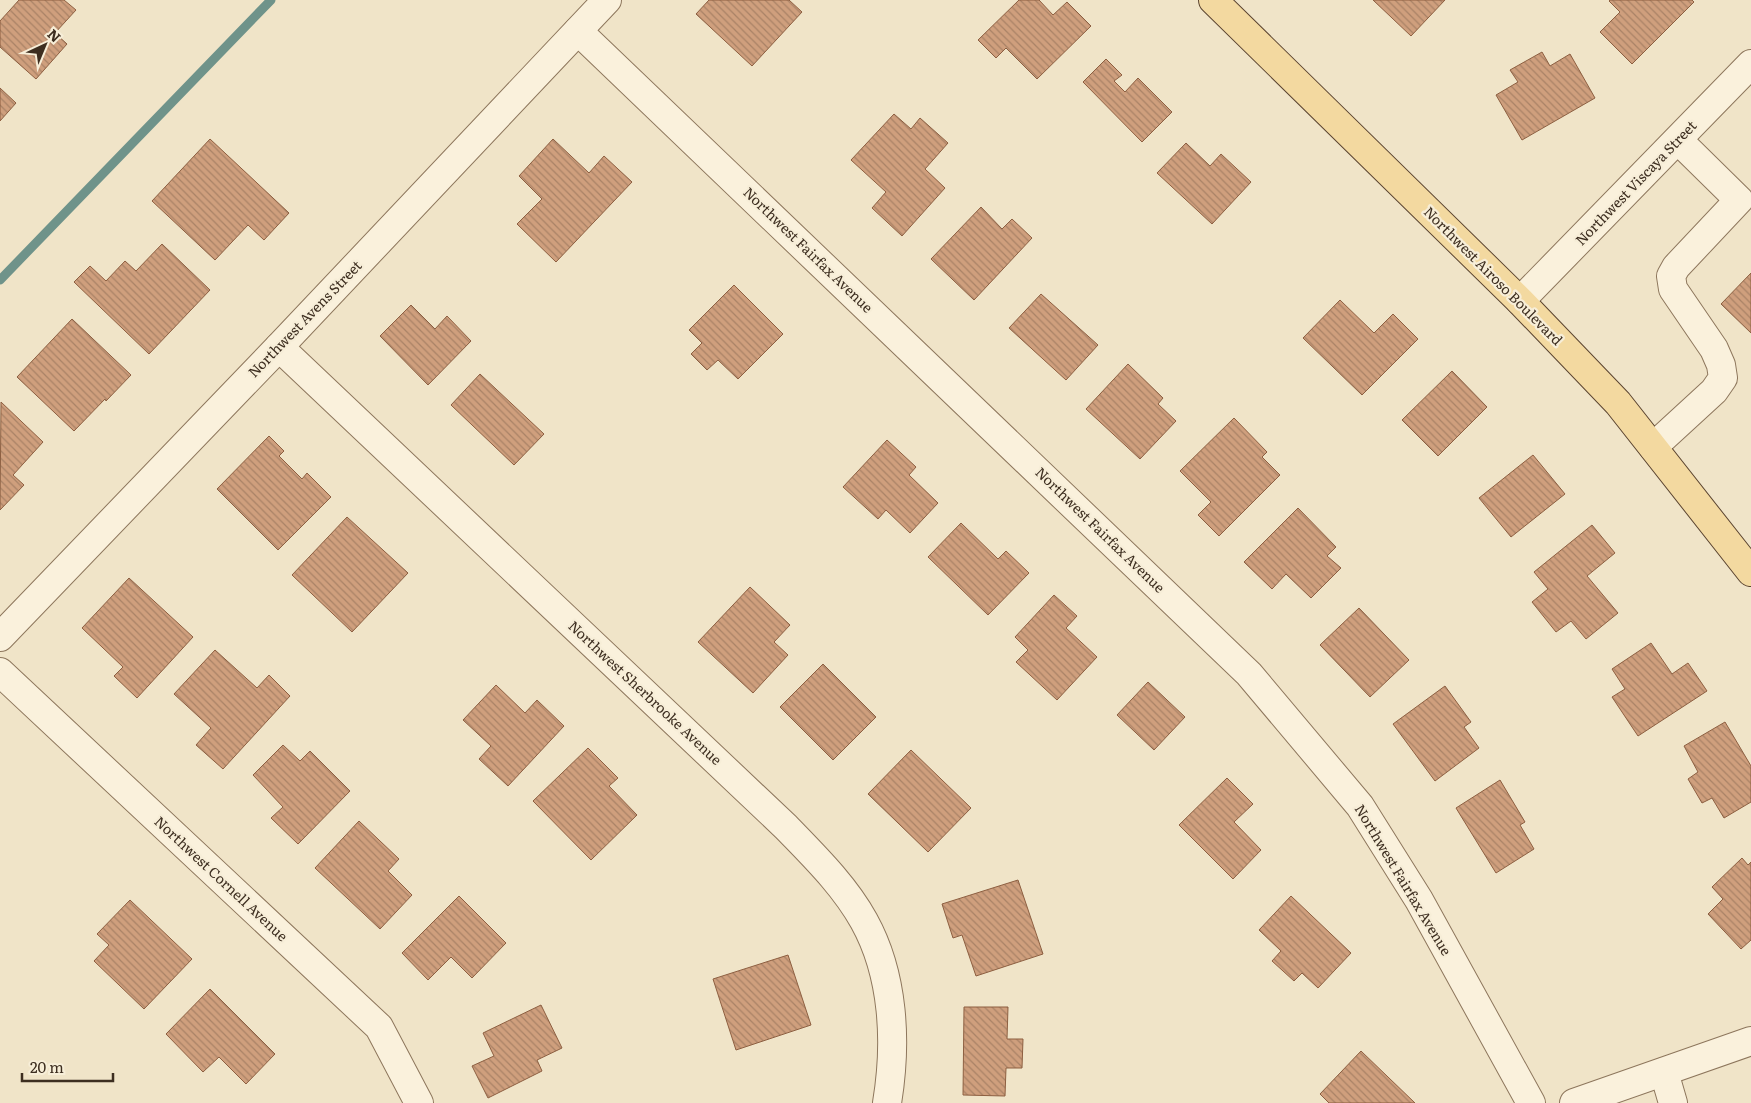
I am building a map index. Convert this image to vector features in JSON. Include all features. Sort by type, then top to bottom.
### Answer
[{"type":"main road","name":"Northwest Airoso Boulevard","points":[[1213,0],[1520,302],[1618,403],[1751,572]]},
{"type":"street","name":"Northwest Avens Street","points":[[0,637],[279,347],[608,0]]},
{"type":"street","name":"Northwest Fairfax Avenue","points":[[578,31],[1249,674],[1360,806],[1419,900],[1531,1103]]},
{"type":"street","name":"Northwest Viscaya Street","points":[[1520,302],[1751,64]]},
{"type":"street","points":[[1653,447],[1714,391],[1723,378],[1721,365],[1714,349],[1673,289],[1671,276],[1676,267],[1739,200],[1678,140]]},
{"type":"street","name":"Northwest Sherbrooke Avenue","points":[[279,347],[786,827],[820,862],[845,892],[864,921],[879,954],[887,987],[891,1016],[892,1050],[887,1103]]},
{"type":"street","name":"Northwest Cornell Avenue","points":[[0,672],[379,1027],[419,1103]]},
{"type":"street","points":[[1574,1103],[1751,1041]]},
{"type":"street","points":[[1664,1072],[1673,1103]]},
{"type":"building","points":[[19,0],[64,0],[76,10],[55,33],[67,44],[36,79],[0,47],[0,21]]},
{"type":"building","points":[[709,0],[789,0],[802,12],[752,66],[696,14]]},
{"type":"building","points":[[1019,0],[1039,0],[1053,15],[1067,2],[1091,26],[1037,79],[1006,48],[996,58],[978,40]]},
{"type":"building","points":[[1373,0],[1445,0],[1411,36]]},
{"type":"building","points":[[1610,0],[1692,0],[1694,2],[1632,64],[1600,32],[1620,12]]},
{"type":"building","points":[[1542,52],[1550,66],[1570,54],[1595,98],[1522,140],[1496,95],[1518,82],[1510,70]]},
{"type":"building","points":[[1106,59],[1122,75],[1114,81],[1125,92],[1138,78],[1172,112],[1142,142],[1083,82]]},
{"type":"building","points":[[0,88],[16,103],[0,121]]},
{"type":"building","points":[[894,114],[911,129],[920,118],[948,143],[925,169],[945,188],[902,236],[872,208],[886,192],[851,160]]},
{"type":"building","points":[[210,139],[289,213],[264,240],[248,225],[215,260],[152,201]]},
{"type":"building","points":[[553,139],[589,173],[604,156],[632,182],[556,262],[517,224],[542,199],[519,176]]},
{"type":"building","points":[[1186,143],[1210,166],[1221,154],[1251,182],[1212,224],[1157,173]]},
{"type":"building","points":[[981,207],[1002,229],[1012,219],[1032,238],[974,300],[931,259]]},
{"type":"building","points":[[162,244],[210,290],[149,354],[74,282],[90,266],[106,281],[125,261],[136,271]]},
{"type":"building","points":[[1751,273],[1751,333],[1721,304]]},
{"type":"building","points":[[734,285],[783,334],[738,379],[718,360],[707,370],[691,354],[702,343],[689,330]]},
{"type":"building","points":[[1041,294],[1098,345],[1066,380],[1009,328]]},
{"type":"building","points":[[1340,300],[1374,333],[1393,314],[1418,339],[1362,395],[1303,338]]},
{"type":"building","points":[[411,305],[435,329],[447,316],[471,341],[428,385],[380,336]]},
{"type":"building","points":[[72,319],[131,375],[74,431],[17,377]]},
{"type":"building","points":[[1128,364],[1163,398],[1158,404],[1176,421],[1140,459],[1086,409]]},
{"type":"building","points":[[1452,371],[1487,407],[1438,456],[1402,420]]},
{"type":"building","points":[[480,374],[544,434],[514,465],[451,405]]},
{"type":"building","points":[[1,402],[43,442],[13,475],[24,485],[0,510]]},
{"type":"building","points":[[1234,418],[1267,452],[1262,457],[1280,475],[1219,536],[1198,515],[1211,502],[1180,471]]},
{"type":"building","points":[[269,436],[284,451],[279,456],[302,479],[307,473],[331,497],[278,550],[217,489]]},
{"type":"building","points":[[887,440],[916,467],[909,475],[938,503],[910,533],[886,510],[878,519],[843,487]]},
{"type":"building","points":[[1533,455],[1565,494],[1511,537],[1479,498]]},
{"type":"building","points":[[1298,508],[1336,547],[1327,556],[1341,568],[1311,598],[1286,574],[1272,589],[1244,562]]},
{"type":"building","points":[[347,517],[408,573],[352,632],[292,575]]},
{"type":"building","points":[[961,523],[998,559],[1006,551],[1029,573],[988,615],[928,557]]},
{"type":"building","points":[[1592,525],[1615,553],[1587,576],[1618,613],[1586,639],[1571,621],[1556,632],[1532,602],[1548,589],[1534,572]]},
{"type":"building","points":[[129,578],[193,637],[137,698],[114,676],[123,667],[82,628]]},
{"type":"building","points":[[750,587],[790,625],[774,642],[788,655],[753,693],[698,642]]},
{"type":"building","points":[[1054,595],[1077,616],[1066,628],[1097,657],[1057,700],[1016,662],[1028,650],[1015,637]]},
{"type":"building","points":[[1359,608],[1409,660],[1370,697],[1320,645]]},
{"type":"building","points":[[1651,643],[1672,674],[1688,663],[1707,691],[1638,736],[1612,697],[1625,689],[1612,669]]},
{"type":"building","points":[[215,650],[257,688],[269,675],[290,696],[223,769],[196,745],[211,728],[174,694]]},
{"type":"building","points":[[823,664],[876,717],[833,760],[780,707]]},
{"type":"building","points":[[1148,682],[1185,717],[1154,750],[1117,715]]},
{"type":"building","points":[[496,685],[525,713],[537,700],[564,726],[508,786],[479,759],[491,746],[463,720]]},
{"type":"building","points":[[1445,686],[1471,722],[1464,727],[1479,748],[1435,781],[1393,724]]},
{"type":"building","points":[[1725,722],[1751,766],[1751,802],[1724,818],[1712,798],[1702,803],[1688,779],[1698,772],[1684,746]]},
{"type":"building","points":[[283,745],[300,761],[310,751],[350,791],[298,844],[271,818],[283,807],[253,775]]},
{"type":"building","points":[[588,748],[618,778],[609,786],[637,815],[591,860],[533,801]]},
{"type":"building","points":[[911,750],[971,808],[928,852],[868,794]]},
{"type":"building","points":[[1227,778],[1253,804],[1234,822],[1261,850],[1233,879],[1179,825]]},
{"type":"building","points":[[1500,780],[1525,822],[1520,825],[1534,849],[1496,873],[1456,808]]},
{"type":"building","points":[[359,821],[399,859],[388,871],[412,895],[380,929],[315,868]]},
{"type":"building","points":[[1742,858],[1748,865],[1751,862],[1751,940],[1741,949],[1708,914],[1723,899],[1712,887]]},
{"type":"building","points":[[1018,880],[1043,954],[976,976],[962,935],[953,938],[942,904]]},
{"type":"building","points":[[459,896],[506,943],[472,978],[451,957],[428,980],[402,953]]},
{"type":"building","points":[[1291,896],[1351,953],[1318,988],[1302,973],[1294,981],[1272,961],[1281,951],[1259,930]]},
{"type":"building","points":[[130,900],[192,959],[144,1009],[94,961],[109,945],[97,934]]},
{"type":"building","points":[[788,955],[811,1025],[736,1050],[713,979]]},
{"type":"building","points":[[210,989],[275,1054],[246,1084],[219,1057],[203,1072],[166,1034]]},
{"type":"building","points":[[541,1005],[562,1048],[537,1060],[542,1071],[488,1098],[472,1066],[494,1056],[483,1033]]},
{"type":"building","points":[[964,1007],[1008,1007],[1007,1039],[1023,1039],[1022,1068],[1006,1068],[1005,1096],[963,1095]]},
{"type":"building","points":[[1361,1051],[1415,1103],[1329,1103],[1320,1094]]},
{"type":"waterway","points":[[0,280],[271,0]]}]
